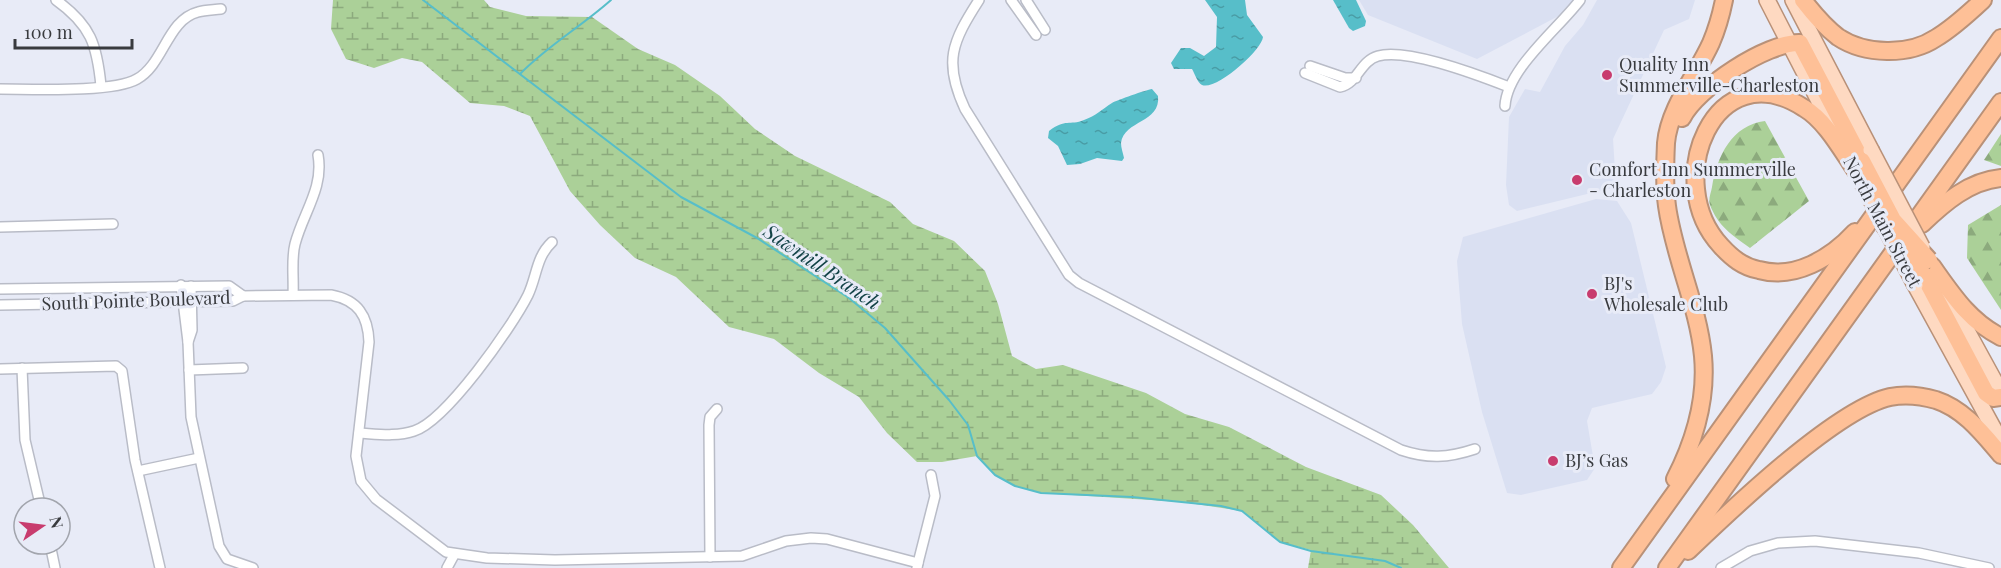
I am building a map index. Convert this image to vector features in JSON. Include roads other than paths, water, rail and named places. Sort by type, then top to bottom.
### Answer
[{"type":"highway","points":[[1648,530],[1686,458],[1697,425],[1702,395],[1703,358],[1696,318],[1667,208],[1665,178],[1667,139],[1677,110],[1711,43],[1724,0]]},
{"type":"highway","points":[[1803,0],[1839,37],[1864,47],[1884,51],[1916,47],[1935,39],[1983,0]]},
{"type":"highway","points":[[1621,568],[2001,38]]},
{"type":"highway","points":[[1665,178],[1674,134],[1688,108],[1703,90],[1789,42],[1800,43],[1893,220],[1925,271],[1986,393],[1993,398],[2001,395]]},
{"type":"highway","points":[[1863,161],[1832,137],[1806,109],[1781,96],[1755,94],[1730,103],[1713,119],[1701,138],[1695,162],[1695,189],[1701,215],[1713,238],[1730,256],[1748,268],[1767,273],[1788,273],[1805,268],[1830,254],[1852,235],[1899,182]]},
{"type":"highway","points":[[1668,568],[2001,102]]},
{"type":"highway","points":[[1889,256],[1938,209],[1959,193],[1978,183],[2001,178]]},
{"type":"highway","points":[[1884,225],[1964,310],[1987,330],[2001,337]]},
{"type":"highway","points":[[1668,568],[1800,453],[1862,408],[1890,398],[1912,396],[1928,399],[1959,412],[2001,455]]},
{"type":"main road","points":[[1767,0],[1789,42]]},
{"type":"main road","name":"North Main Street","points":[[1793,0],[1863,161],[1884,225]]},
{"type":"main road","name":"North Main Street","points":[[1925,271],[2001,442]]},
{"type":"street","points":[[57,0],[75,14],[91,34],[98,60],[100,86]]},
{"type":"street","points":[[979,0],[960,30],[951,59],[956,91],[1069,275],[1079,283],[1401,450],[1436,458],[1451,457],[1475,449]]},
{"type":"street","points":[[970,15],[988,0]]},
{"type":"street","points":[[1011,0],[1041,32],[1026,0]]},
{"type":"street","points":[[1505,106],[1509,87],[1524,65],[1580,0]]},
{"type":"street","points":[[0,89],[119,86],[138,79],[155,63],[179,23],[196,12],[221,9]]},
{"type":"street","points":[[1307,69],[1340,87],[1356,78],[1369,60],[1392,54],[1446,66],[1509,87]]},
{"type":"street","points":[[293,295],[294,248],[319,184],[318,155]]},
{"type":"street","points":[[0,226],[113,224]]},
{"type":"street","points":[[359,433],[399,434],[414,431],[430,424],[444,411],[521,305],[536,273],[541,253],[552,242]]},
{"type":"street","points":[[186,286],[189,403],[199,458],[222,552],[226,559],[253,568]]},
{"type":"street","name":"South Pointe Boulevard","points":[[0,290],[229,286],[243,296],[233,301],[0,304]]},
{"type":"street","points":[[243,296],[343,297],[354,303],[366,318],[369,342],[356,468],[367,491],[428,541],[454,555],[647,563],[752,555],[786,541],[811,538],[837,541],[917,565],[935,496],[932,475]]},
{"type":"street","points":[[0,369],[116,366],[122,371],[126,380],[127,417],[160,568]]},
{"type":"street","points":[[22,368],[25,440],[38,496]]},
{"type":"street","points":[[189,370],[243,368]]},
{"type":"street","points":[[710,557],[709,425],[710,417],[717,409]]},
{"type":"street","points":[[138,471],[199,458]]},
{"type":"street","points":[[1721,568],[1750,550],[1778,543],[1815,541],[1910,552],[1989,568]]},
{"type":"street","points":[[447,568],[454,555]]},
{"type":"water","points":[[1205,0],[1245,0],[1247,15],[1263,37],[1255,51],[1237,68],[1209,85],[1200,84],[1192,69],[1174,69],[1171,63],[1181,48],[1190,48],[1204,56],[1216,47],[1217,17]]},
{"type":"water","points":[[1333,0],[1356,0],[1366,21],[1365,26],[1353,31],[1349,28]]},
{"type":"water","points":[[1152,89],[1158,96],[1157,105],[1154,112],[1124,135],[1121,143],[1124,158],[1122,161],[1097,158],[1080,164],[1067,165],[1058,146],[1048,138],[1049,131],[1064,123],[1079,122],[1108,105]]},
{"type":"waterway","name":"Sawmill Branch","points":[[423,0],[681,197],[757,238],[849,298],[885,328],[949,400],[968,425],[977,456],[995,475],[1015,486],[1041,493],[1132,497],[1221,506],[1242,511],[1280,542],[1311,551],[1385,561],[1401,568]]},
{"type":"waterway","points":[[520,74],[611,0]]},
{"type":"place","name":"Quality Inn Summerville-Charleston","points":[[1607,75]]},
{"type":"place","name":"Comfort Inn Summerville - Charleston","points":[[1577,180]]},
{"type":"place","name":"BJ's Wholesale Club","points":[[1592,294]]},
{"type":"place","name":"BJ’s Gas","points":[[1553,461]]}]
